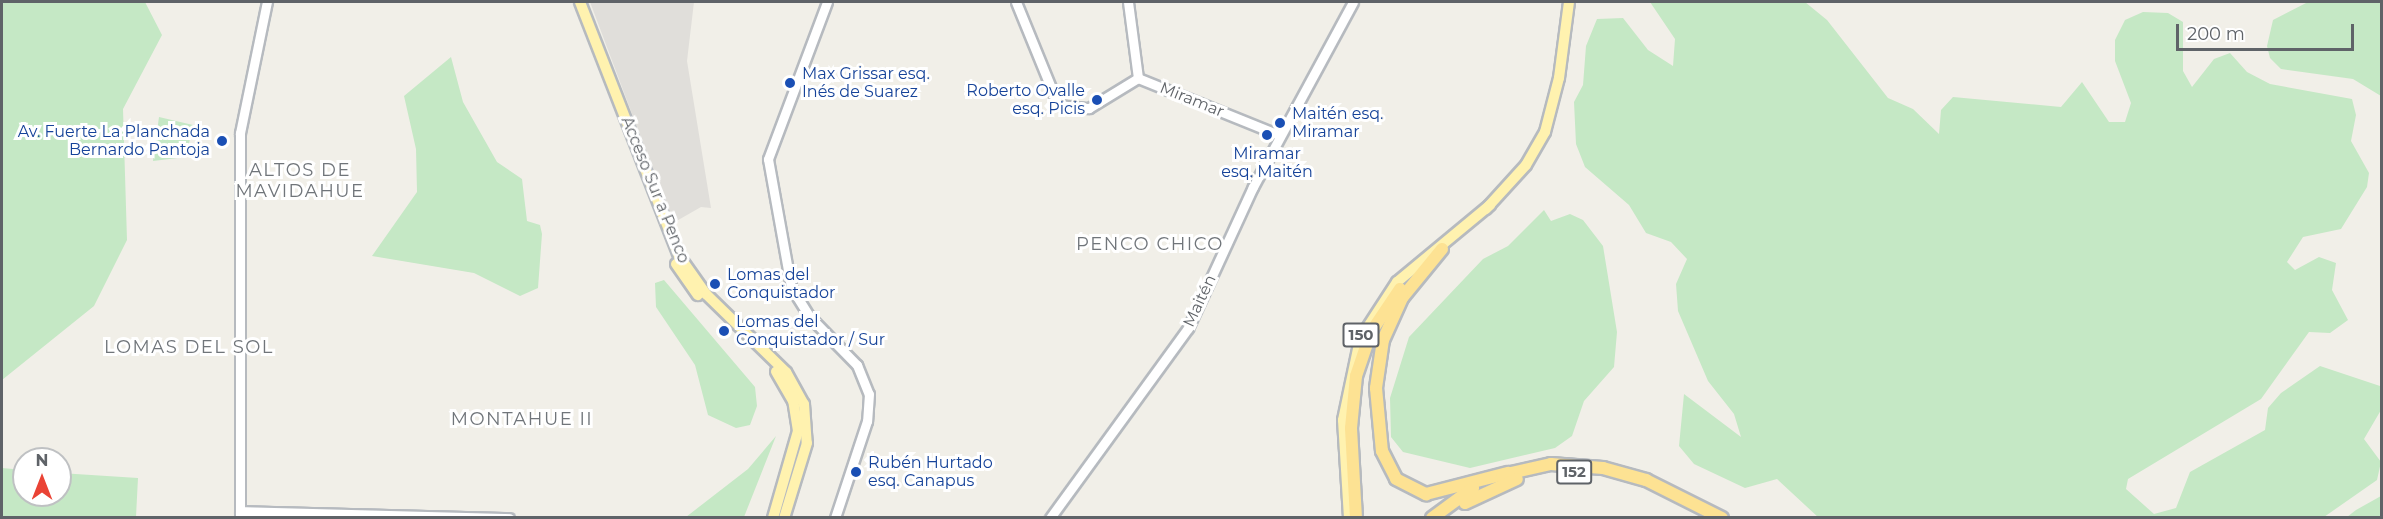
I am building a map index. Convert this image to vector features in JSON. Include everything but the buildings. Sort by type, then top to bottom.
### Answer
[{"type":"highway","points":[[1442,249],[1402,298],[1383,340],[1376,383],[1382,451],[1396,479],[1426,494],[1508,473]]},
{"type":"highway","points":[[1356,518],[1351,421],[1362,356],[1391,300],[1442,249]]},
{"type":"highway","name":"152","points":[[1432,518],[1467,492],[1508,473],[1559,464],[1616,471],[1722,518]]},
{"type":"highway","name":"152","points":[[1445,518],[1504,483],[1559,472],[1630,483],[1705,518]]},
{"type":"main road","name":"Acceso Sur a Penco","points":[[572,2],[680,272],[708,307],[772,366],[790,394],[797,439],[772,518]]},
{"type":"main road","name":"Acceso Sur a Penco","points":[[580,2],[680,256],[706,294],[781,367],[801,398],[807,443],[784,518]]},
{"type":"main road","name":"150","points":[[1442,249],[1490,205],[1526,165],[1545,132],[1559,78],[1569,2]]},
{"type":"main road","name":"150","points":[[1349,518],[1343,420],[1360,339],[1397,282],[1490,205]]},
{"type":"street","points":[[267,2],[240,133],[242,431],[240,514],[509,518]]},
{"type":"street","points":[[826,2],[770,141],[768,163],[789,283],[823,331],[857,364],[869,400],[835,518]]},
{"type":"street","name":"Miramar","points":[[1016,2],[1052,100],[1069,109],[1094,106],[1107,93],[1138,78],[1279,135]]},
{"type":"street","points":[[1128,2],[1138,78]]},
{"type":"street","name":"Maitén","points":[[1050,518],[1184,334],[1279,135],[1353,2]]},
{"type":"shaded area","points":[[590,2],[694,2],[687,61],[711,208],[701,207],[673,223]]},
{"type":"green space","points":[[2,2],[145,2],[162,35],[123,109],[127,240],[94,306],[2,380]]},
{"type":"green space","points":[[1650,2],[1805,2],[1827,20],[1888,98],[1913,109],[1939,134],[1941,110],[1953,97],[2061,107],[2082,82],[2109,122],[2125,122],[2131,103],[2115,61],[2115,40],[2125,20],[2143,12],[2168,13],[2183,22],[2183,71],[2192,87],[2214,59],[2230,53],[2247,72],[2270,84],[2352,99],[2356,115],[2351,141],[2369,173],[2367,187],[2341,229],[2303,237],[2287,262],[2295,270],[2319,257],[2336,263],[2332,290],[2348,320],[2330,333],[2309,332],[2261,399],[2128,479],[2126,489],[2154,514],[2176,508],[2190,472],[2265,430],[2268,408],[2281,393],[2320,366],[2380,386],[2381,410],[2364,439],[2381,462],[2377,480],[2324,517],[1819,518],[1777,479],[1745,488],[1694,464],[1679,446],[1684,394],[1741,437],[1734,414],[1708,381],[1678,311],[1676,284],[1687,259],[1671,242],[1646,233],[1629,205],[1585,167],[1576,144],[1574,102],[1583,85],[1586,46],[1597,19],[1623,18],[1648,50],[1673,66],[1675,39]]},
{"type":"green space","points":[[2308,2],[2381,2],[2381,96],[2353,79],[2281,69],[2270,58],[2267,46],[2273,20]]},
{"type":"green space","points":[[451,57],[463,102],[497,162],[522,179],[527,221],[540,225],[542,234],[538,288],[520,296],[474,273],[372,256],[417,192],[416,149],[404,96]]},
{"type":"green space","points":[[159,117],[193,125],[186,157],[153,161]]},
{"type":"green space","points":[[1544,210],[1551,221],[1570,214],[1583,220],[1603,246],[1617,332],[1614,367],[1584,401],[1572,436],[1555,448],[1470,468],[1403,452],[1391,437],[1390,398],[1409,337],[1483,259],[1508,246]]},
{"type":"green space","points":[[664,280],[755,387],[757,406],[750,425],[736,428],[708,415],[695,365],[656,307],[655,283]]},
{"type":"green space","points":[[776,436],[744,517],[686,517],[748,469]]},
{"type":"green space","points":[[2,468],[12,469],[12,507],[72,507],[72,474],[138,478],[136,517],[2,517]]},
{"type":"green space","points":[[2381,496],[2381,517],[2347,517],[2356,510]]},
{"type":"place","name":"Max Grissar esq. Inés de Suarez","points":[[790,83]]},
{"type":"place","name":"Roberto Ovalle esq. Picis","points":[[1097,100]]},
{"type":"place","name":"Maitén esq. Miramar","points":[[1280,123]]},
{"type":"place","name":"Miramar esq. Maitén","points":[[1267,135]]},
{"type":"place","name":"Av. Fuerte La Planchada Bernardo Pantoja","points":[[222,141]]},
{"type":"place","name":"Lomas del Conquistador","points":[[715,284]]},
{"type":"place","name":"Lomas del Conquistador / Sur","points":[[724,331]]},
{"type":"place","name":"Rubén Hurtado esq. Canapus","points":[[856,472]]},
{"type":"district","name":"ALTOS DE MAVIDAHUE","points":[[300,181]]},
{"type":"district","name":"PENCO CHICO","points":[[1150,244]]},
{"type":"district","name":"LOMAS DEL SOL","points":[[189,347]]},
{"type":"district","name":"MONTAHUE II","points":[[522,419]]}]
